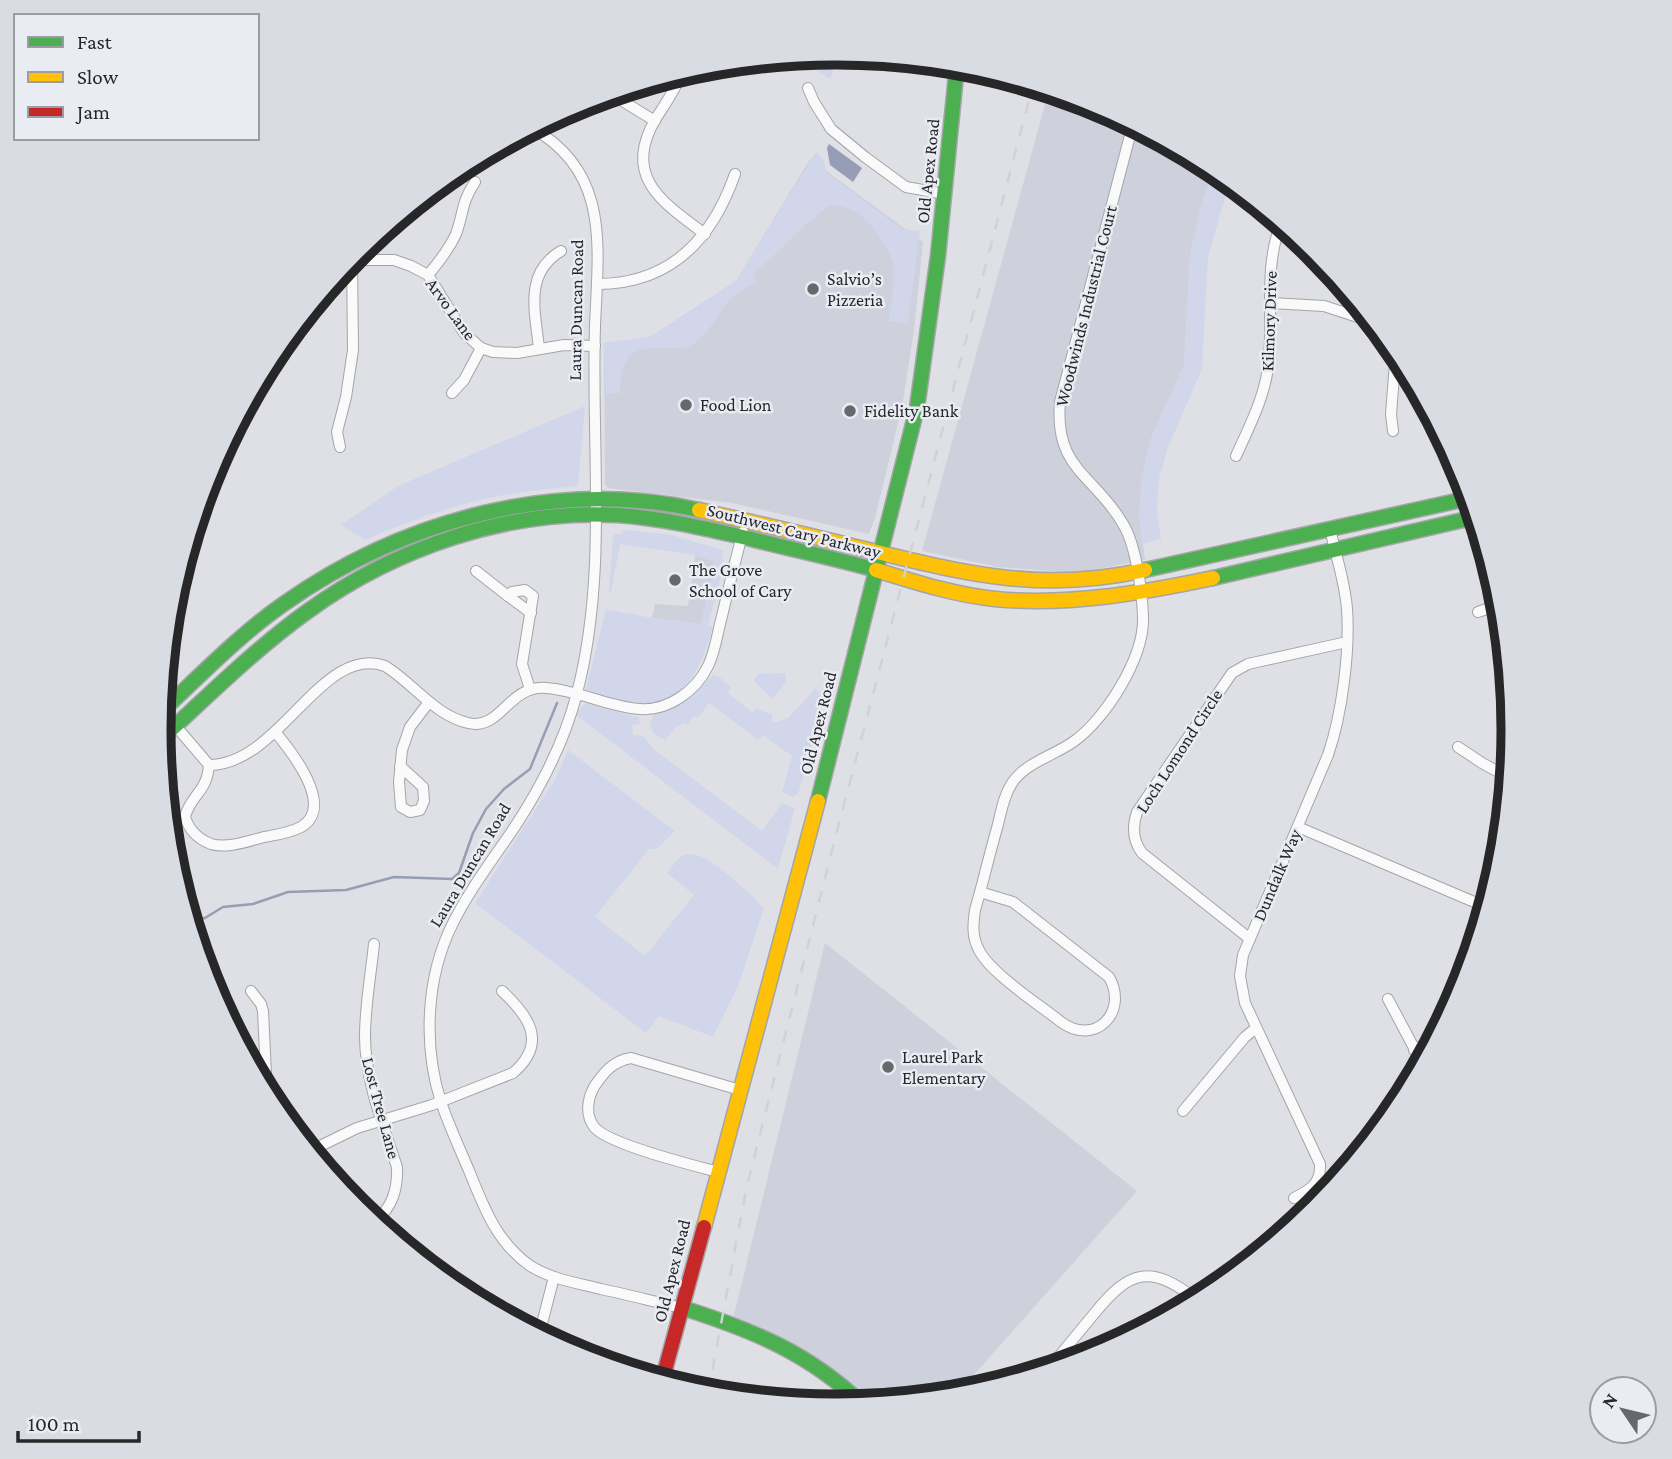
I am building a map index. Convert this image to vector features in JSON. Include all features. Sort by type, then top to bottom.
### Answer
[{"type":"main road","name":"Old Apex Road","points":[[665,1372],[801,866],[917,408],[928,344],[956,76]]},
{"type":"main road","name":"Southwest Cary Parkway","points":[[172,701],[282,605],[369,551],[417,531],[467,515],[526,504],[595,499],[676,505],[941,569],[1017,580],[1088,580],[1137,572],[1459,500]]},
{"type":"main road","name":"Southwest Cary Parkway","points":[[171,730],[296,620],[331,595],[378,568],[423,549],[474,533],[525,522],[595,515],[665,520],[742,537],[948,591],[992,599],[1051,601],[1083,600],[1140,592],[1466,519]]},
{"type":"main road","name":"Laura Duncan Road","points":[[683,1308],[732,1323],[785,1346],[830,1374],[851,1394]]},
{"type":"street","points":[[675,85],[647,138],[643,155],[645,174],[665,204],[705,233]]},
{"type":"street","points":[[808,88],[831,129],[865,157],[906,187],[945,194]]},
{"type":"street","points":[[621,100],[655,121]]},
{"type":"street","name":"Woodwinds Industrial Court","points":[[980,892],[1013,902],[1109,977],[1114,985],[1116,999],[1114,1009],[1105,1022],[1087,1031],[1067,1026],[990,965],[977,948],[973,932],[975,910],[1003,804],[1010,786],[1023,771],[1071,743],[1090,728],[1133,662],[1142,627],[1137,572],[1123,523],[1074,465],[1058,428],[1060,402],[1131,133]]},
{"type":"street","name":"Laura Duncan Road","points":[[541,134],[559,146],[573,161],[585,180],[595,212],[597,284],[592,598],[577,694],[557,751],[541,784],[460,911],[446,939],[435,978],[430,1019],[433,1071],[441,1102],[492,1224],[517,1255],[531,1266],[554,1277],[683,1308]]},
{"type":"street","points":[[597,284],[630,282],[651,275],[674,262],[705,233],[722,206],[735,174]]},
{"type":"street","points":[[428,275],[449,247],[458,226],[464,198],[475,182]]},
{"type":"street","name":"Kilmory Drive","points":[[1236,456],[1266,381],[1269,360],[1271,262],[1278,234]]},
{"type":"street","points":[[539,348],[534,308],[537,277],[549,258],[561,251]]},
{"type":"street","name":"Arvo Lane","points":[[366,259],[394,260],[428,275],[458,324],[481,348],[504,354],[564,345],[595,346]]},
{"type":"street","points":[[340,447],[337,432],[346,397],[353,350],[351,275]]},
{"type":"street","points":[[1271,303],[1324,306],[1356,317]]},
{"type":"street","points":[[452,393],[464,380],[481,348]]},
{"type":"street","points":[[1394,431],[1391,414],[1395,369]]},
{"type":"street","points":[[209,765],[230,762],[276,733],[327,681],[358,663],[385,666],[429,702],[467,723],[482,723],[494,718],[517,696],[530,689],[544,688],[577,694],[644,710],[678,699],[687,693],[709,665],[746,521]]},
{"type":"street","name":"Dundalk Way","points":[[1294,1198],[1315,1186],[1321,1172],[1320,1164],[1308,1133],[1256,1028],[1240,984],[1241,967],[1250,939],[1333,742],[1340,709],[1347,642],[1345,595],[1330,529]]},
{"type":"street","points":[[476,571],[531,613]]},
{"type":"street","points":[[508,596],[518,591],[531,593],[533,596],[522,664],[530,689]]},
{"type":"street","points":[[1478,612],[1489,608]]},
{"type":"street","name":"Loch Lomond Circle","points":[[1250,939],[1142,853],[1134,831],[1137,812],[1232,673],[1248,664],[1347,642]]},
{"type":"street","points":[[400,766],[405,736],[429,702]]},
{"type":"street","points":[[171,722],[209,765],[206,785],[190,804],[185,817],[191,830],[203,840],[220,845],[301,827],[311,815],[312,793],[301,765],[276,733]]},
{"type":"street","points":[[1458,747],[1499,771]]},
{"type":"street","points":[[1298,827],[1477,904]]},
{"type":"street","name":"Lost Tree Lane","points":[[374,944],[365,1038],[368,1071],[397,1167],[391,1203],[382,1214]]},
{"type":"street","points":[[251,991],[263,1011],[266,1071]]},
{"type":"street","points":[[319,1146],[347,1132],[441,1102],[513,1073],[527,1058],[532,1042],[531,1028],[525,1015],[502,991]]},
{"type":"street","points":[[1388,999],[1416,1054]]},
{"type":"street","points":[[1183,1111],[1245,1037],[1256,1028]]},
{"type":"street","points":[[1414,1050],[1420,1046]]},
{"type":"street","points":[[718,1172],[667,1158],[606,1136],[592,1124],[588,1111],[589,1098],[608,1069],[631,1058],[740,1090]]},
{"type":"street","points":[[1060,1355],[1111,1292],[1125,1282],[1142,1276],[1162,1278],[1187,1293]]},
{"type":"street","points":[[541,1326],[554,1277]]},
{"type":"shaded area","points":[[835,65],[830,79],[811,66]]},
{"type":"shaded area","points":[[1047,99],[1130,133],[1210,180],[1190,256],[1184,365],[1150,441],[1142,477],[1139,514],[1145,560],[1077,573],[998,567],[922,551]]},
{"type":"shaded area","points":[[829,144],[862,168],[853,182],[830,165],[827,148]]},
{"type":"shaded area","points":[[816,152],[823,160],[827,173],[902,229],[920,231],[908,324],[889,321],[894,266],[880,238],[856,212],[830,205],[753,275],[756,282],[729,301],[697,342],[683,348],[651,348],[636,352],[624,365],[620,393],[606,394],[604,343],[650,337],[736,281]]},
{"type":"shaded area","points":[[810,159],[923,242],[914,330],[902,407],[869,534],[732,503],[608,488],[605,484],[604,343],[650,337],[736,281]]},
{"type":"shaded area","points":[[1210,180],[1227,192],[1208,257],[1202,369],[1168,447],[1159,479],[1157,512],[1161,539],[1142,544],[1139,514],[1142,477],[1150,441],[1184,365],[1190,256]]},
{"type":"shaded area","points":[[585,406],[578,486],[508,494],[464,504],[365,540],[341,525],[398,486]]},
{"type":"shaded area","points":[[628,530],[671,535],[723,550],[721,576],[708,625],[712,626],[712,629],[704,654],[694,674],[682,689],[668,698],[652,703],[633,703],[586,689],[606,609],[701,624],[715,562],[695,555],[620,544],[609,592],[613,537]]},
{"type":"shaded area","points":[[695,555],[716,561],[701,624],[652,618],[655,604],[688,606]]},
{"type":"shaded area","points":[[785,673],[786,682],[772,699],[754,681],[758,674]]},
{"type":"shaded area","points":[[713,675],[731,687],[728,693],[752,712],[756,709],[772,714],[773,723],[788,718],[816,688],[823,700],[818,708],[818,724],[798,794],[792,797],[782,792],[792,756],[763,735],[758,740],[709,703],[698,718],[694,716],[688,724],[684,723],[675,728],[665,740],[653,733],[650,724],[654,713],[687,699]]},
{"type":"shaded area","points":[[587,704],[638,717],[640,724],[632,725],[633,735],[643,736],[656,751],[762,831],[782,803],[795,808],[778,869],[576,715],[582,706]]},
{"type":"shaded area","points":[[568,750],[675,831],[657,849],[649,849],[595,917],[645,956],[694,895],[667,873],[678,859],[687,854],[706,859],[717,866],[764,908],[739,984],[713,1037],[659,1016],[646,1033],[475,903],[556,778]]},
{"type":"shaded area","name":"Laurel Park Elementary","points":[[825,943],[1137,1191],[969,1380],[923,1389],[852,1394],[732,1323]]},
{"type":"waterway","points":[[199,919],[223,907],[253,904],[288,892],[346,890],[394,877],[452,879],[459,873],[473,833],[486,809],[504,789],[530,769],[557,703]]},
{"type":"railway","points":[[710,1382],[746,1190],[830,858],[1031,94]]},
{"type":"traffic: fast","points":[[818,801],[917,408],[938,256],[956,76]]},
{"type":"traffic: fast","points":[[172,701],[237,641],[285,603],[331,574],[379,549],[430,529],[483,513],[536,503],[591,499],[645,501],[699,510]]},
{"type":"traffic: fast","points":[[1145,570],[1459,500]]},
{"type":"traffic: fast","points":[[171,730],[269,641],[342,589],[415,551],[494,526],[576,515],[633,516],[715,531],[876,570]]},
{"type":"traffic: fast","points":[[1213,578],[1466,519]]},
{"type":"traffic: fast","points":[[683,1308],[733,1325],[778,1345],[821,1371],[851,1394]]},
{"type":"traffic: slow","points":[[699,510],[930,565],[999,577],[1069,580],[1145,570]]},
{"type":"traffic: slow","points":[[876,570],[935,588],[1022,601],[1105,597],[1213,578]]},
{"type":"traffic: slow","points":[[704,1227],[818,801]]},
{"type":"traffic: jam","points":[[664,1372],[704,1227]]},
{"type":"place","name":"Salvio’s Pizzeria","points":[[813,289]]},
{"type":"place","name":"Food Lion","points":[[686,405]]},
{"type":"place","name":"Fidelity Bank","points":[[850,411]]},
{"type":"place","name":"The Grove School of Cary","points":[[675,580]]},
{"type":"place","name":"Laurel Park Elementary","points":[[888,1067]]}]
